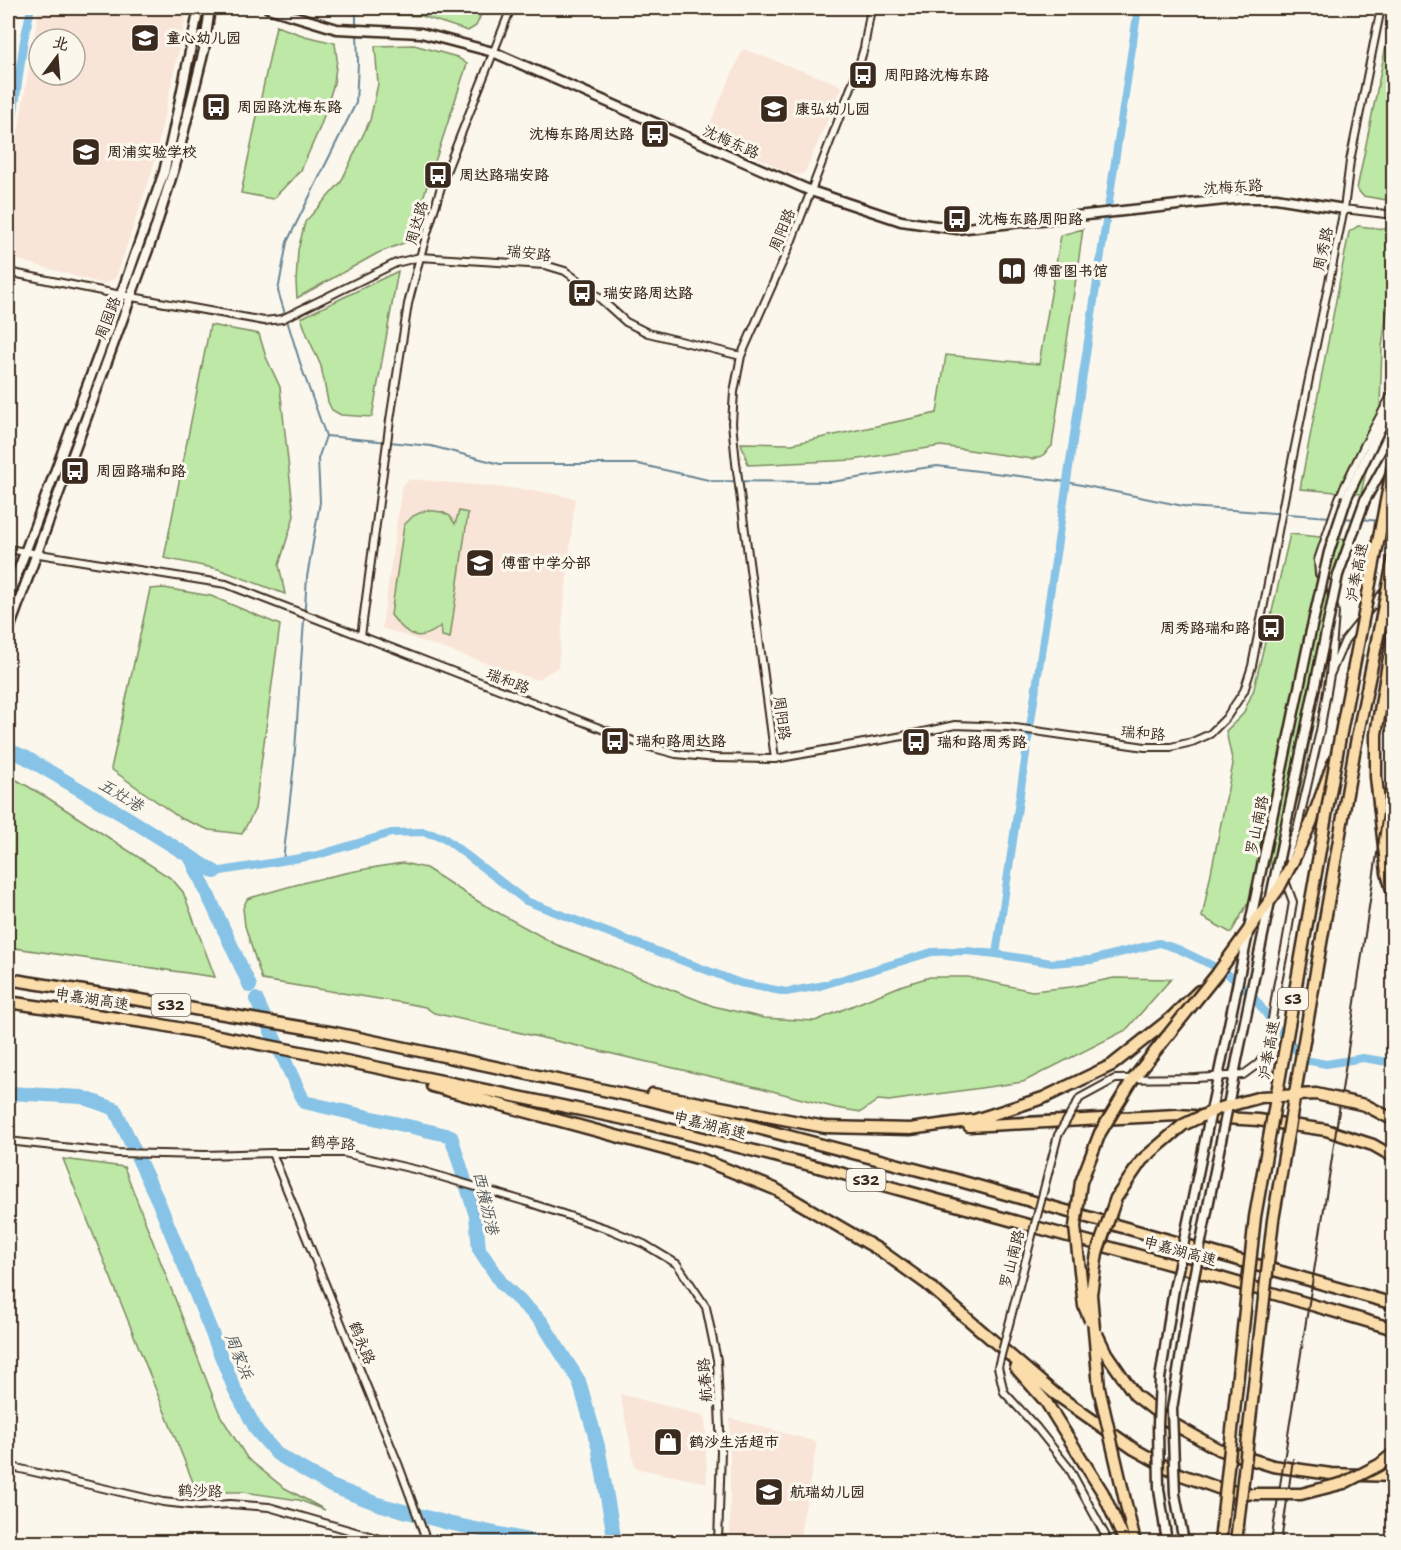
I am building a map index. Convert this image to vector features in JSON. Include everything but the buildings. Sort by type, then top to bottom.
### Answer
[{"type":"highway","name":"沪奉高速","points":[[1220,1542],[1254,1218],[1338,748],[1394,460]]},
{"type":"highway","name":"S3","points":[[1236,1542],[1273,1220],[1354,753],[1394,557]]},
{"type":"highway","points":[[1394,628],[1376,734],[1376,777],[1394,904]]},
{"type":"highway","points":[[1338,748],[1311,823],[1279,888],[1216,974],[1133,1079],[1100,1133],[1081,1182],[1075,1227],[1084,1306],[1106,1353],[1135,1395],[1170,1422],[1218,1449],[1272,1466],[1331,1474],[1394,1476]]},
{"type":"highway","points":[[1388,873],[1394,897]]},
{"type":"highway","points":[[910,1129],[975,1120],[1043,1098],[1112,1065],[1170,1019],[1216,974]]},
{"type":"highway","name":"申嘉湖高速","points":[[8,979],[335,1033],[657,1102],[953,1179],[1394,1304]]},
{"type":"highway","name":"申嘉湖高速","points":[[8,1002],[157,1024],[644,1123],[818,1167],[1224,1279],[1394,1329]]},
{"type":"highway","points":[[335,1033],[825,1127],[910,1129],[1177,1114],[1258,1120],[1326,1130],[1373,1145],[1394,1157]]},
{"type":"highway","points":[[331,1058],[701,1159],[775,1189],[881,1251],[927,1284],[971,1324],[1014,1366],[1046,1402],[1103,1492],[1125,1542]]},
{"type":"highway","points":[[1136,1542],[1099,1388],[1091,1294],[1097,1253],[1116,1198],[1143,1160],[1183,1125],[1217,1108],[1261,1097],[1316,1094],[1365,1105],[1394,1120]]},
{"type":"highway","points":[[971,1324],[1054,1393],[1134,1449],[1179,1474],[1221,1489],[1253,1494],[1301,1494],[1344,1483],[1379,1465],[1394,1453]]},
{"type":"street","name":"周园路","points":[[8,598],[121,296],[164,172],[200,8]]},
{"type":"street","name":"周园路","points":[[8,632],[153,236],[177,159],[204,50],[210,8]]},
{"type":"street","name":"沈梅东路","points":[[268,8],[337,29],[421,33],[493,52],[811,191],[901,221],[957,229],[1243,198],[1276,198],[1344,209]]},
{"type":"street","name":"周达路","points":[[361,636],[402,334],[420,257],[444,177],[511,8]]},
{"type":"street","name":"周阳路","points":[[775,759],[736,463],[732,423],[734,392],[741,356],[790,245],[857,72],[871,8]]},
{"type":"street","name":"周秀路","points":[[1227,718],[1244,691],[1261,627],[1285,495],[1344,209],[1350,161],[1381,8]]},
{"type":"street","points":[[1344,209],[1394,215]]},
{"type":"street","name":"瑞安路","points":[[131,297],[264,321],[282,319],[396,263],[420,257],[545,265],[565,271],[587,287],[626,322],[648,333],[741,356]]},
{"type":"street","points":[[8,272],[131,297]]},
{"type":"street","name":"罗山南路","points":[[1109,1542],[1069,1468],[1004,1392],[998,1367],[1058,1135],[1080,1098],[1115,1079],[1243,1075],[1258,1064],[1267,1052],[1276,987],[1293,902],[1286,883],[1285,859],[1297,830],[1320,731],[1330,675],[1335,613],[1330,585],[1319,574],[1318,560],[1339,498],[1394,390]]},
{"type":"street","name":"罗山南路","points":[[1167,1542],[1159,1489],[1158,1425],[1160,1379],[1174,1289],[1329,552],[1347,498],[1394,400]]},
{"type":"street","name":"罗山南路","points":[[1185,1542],[1175,1494],[1172,1409],[1190,1297],[1240,1044],[1338,575],[1365,500],[1394,448]]},
{"type":"street","name":"瑞和路","points":[[8,549],[226,584],[646,746],[676,754],[716,758],[775,759],[955,725],[1008,727],[1145,747],[1171,747],[1192,742],[1210,734],[1227,718]]},
{"type":"street","name":"罗山南路","points":[[1330,675],[1345,640],[1372,604],[1394,581]]},
{"type":"street","name":"鹤亭路","points":[[8,1141],[117,1154],[344,1153],[422,1171],[490,1191],[611,1230],[644,1244]]},
{"type":"street","name":"鹤永路","points":[[272,1153],[399,1466],[427,1541]]},
{"type":"street","name":"航春路","points":[[644,1244],[677,1264],[706,1307],[717,1360],[721,1451],[718,1542]]},
{"type":"street","name":"鹤沙路","points":[[8,1466],[163,1502],[199,1506],[230,1504],[269,1507],[390,1542]]},
{"type":"shaded area","name":"周浦实验学校","points":[[39,8],[188,8],[153,168],[116,278],[103,284],[8,257],[8,192],[27,79],[27,87],[87,87],[87,27],[36,27]]},
{"type":"shaded area","name":"康弘幼儿园","points":[[743,49],[842,87],[805,172],[800,175],[789,173],[706,132]]},
{"type":"shaded area","name":"傅雷中学分部","points":[[410,479],[533,490],[575,498],[558,667],[537,680],[382,628],[402,485]]},
{"type":"shaded area","name":"鹤沙生活超市","points":[[620,1394],[705,1416],[707,1483],[635,1468]]},
{"type":"shaded area","name":"航瑞幼儿园","points":[[730,1418],[817,1442],[799,1542],[730,1542]]},
{"type":"green space","points":[[373,8],[484,8],[476,26],[468,31],[422,16],[376,14]]},
{"type":"green space","points":[[1393,11],[1393,201],[1363,196],[1357,189]]},
{"type":"green space","points":[[276,26],[335,43],[337,59],[334,83],[321,125],[301,170],[273,199],[241,193]]},
{"type":"green space","points":[[414,45],[457,57],[467,64],[409,241],[378,253],[297,298],[298,250],[305,222],[341,182],[370,120],[378,84],[375,46]]},
{"type":"green space","points":[[1358,226],[1393,230],[1393,270],[1382,347],[1380,407],[1361,494],[1300,489],[1349,232]]},
{"type":"green space","points":[[1083,229],[1052,446],[1042,456],[1032,459],[941,446],[853,460],[748,465],[741,443],[792,444],[937,413],[946,355],[1039,364],[1061,235]]},
{"type":"green space","points":[[398,271],[372,417],[341,415],[332,410],[328,402],[321,366],[301,318]]},
{"type":"green space","points":[[210,325],[259,334],[266,357],[280,387],[294,516],[279,565],[285,594],[218,569],[164,558]]},
{"type":"green space","points":[[426,510],[442,512],[450,516],[455,524],[459,511],[468,513],[450,638],[442,636],[441,626],[426,635],[413,635],[402,628],[391,615],[404,525],[413,516]]},
{"type":"green space","points":[[1290,534],[1350,540],[1299,795],[1284,839],[1231,933],[1202,917],[1233,764],[1226,731],[1243,714],[1254,689]]},
{"type":"green space","points":[[164,588],[211,596],[280,625],[255,809],[242,834],[209,830],[180,818],[111,769],[150,589]]},
{"type":"green space","points":[[8,775],[48,798],[172,879],[183,892],[215,977],[8,947]]},
{"type":"green space","points":[[403,863],[426,868],[479,902],[555,944],[713,1006],[764,1018],[815,1021],[903,985],[930,977],[968,977],[1032,991],[1071,987],[1114,978],[1171,979],[1126,1030],[1023,1082],[889,1101],[878,1100],[861,1112],[434,1013],[425,1007],[262,980],[245,926],[243,908],[247,899],[364,869]]},
{"type":"green space","points":[[63,1159],[124,1167],[220,1415],[247,1458],[283,1487],[325,1510],[299,1500],[243,1492],[197,1492]]},
{"type":"waterway","points":[[8,154],[24,40],[31,8]]},
{"type":"waterway","points":[[356,8],[356,26]]},
{"type":"waterway","points":[[996,954],[1138,8]]},
{"type":"waterway","points":[[283,861],[294,764],[307,577],[320,502],[318,459],[326,436],[278,291],[287,242],[356,103],[357,32]]},
{"type":"waterway","points":[[326,436],[431,446],[500,464],[638,464],[713,481],[831,482],[937,466],[1067,482],[1188,507],[1331,517]]},
{"type":"waterway","points":[[1343,518],[1355,519]]},
{"type":"waterway","points":[[1361,519],[1379,521]]},
{"type":"waterway","points":[[1384,521],[1394,523]]},
{"type":"waterway","name":"五灶港","points":[[8,750],[25,757],[215,872]]},
{"type":"waterway","points":[[215,872],[318,855],[391,833],[423,832],[443,837],[526,901],[740,983],[786,992],[820,986],[932,952],[967,951],[1052,963],[1091,960],[1159,943],[1178,949],[1224,971],[1252,995],[1305,1060],[1326,1064],[1363,1058],[1394,1063]]},
{"type":"waterway","name":"西横沥港","points":[[190,856],[250,986]]},
{"type":"waterway","name":"西横沥港","points":[[256,999],[304,1102],[451,1136],[476,1216],[479,1249],[502,1284],[541,1321],[579,1381],[598,1446],[615,1542]]},
{"type":"waterway","points":[[1393,1063],[1394,1059]]},
{"type":"waterway","name":"周家浜","points":[[8,1093],[82,1097],[115,1109],[159,1203],[235,1390],[257,1431],[277,1454],[331,1486],[378,1504],[448,1523],[538,1542]]},
{"type":"railway","points":[[1271,1542],[1332,1158],[1394,738]]},
{"type":"railway","points":[[1281,1542],[1293,1459]]},
{"type":"place","name":"童心幼儿园","points":[[145,38]]},
{"type":"place","name":"周阳路沈梅东路","points":[[863,75]]},
{"type":"place","name":"周园路沈梅东路","points":[[216,107]]},
{"type":"place","name":"康弘幼儿园","points":[[774,109]]},
{"type":"place","name":"沈梅东路周达路","points":[[655,134]]},
{"type":"place","name":"周浦实验学校","points":[[86,152]]},
{"type":"place","name":"周达路瑞安路","points":[[438,175]]},
{"type":"place","name":"沈梅东路周阳路","points":[[957,219]]},
{"type":"place","name":"傅雷图书馆","points":[[1012,271]]},
{"type":"place","name":"瑞安路周达路","points":[[582,293]]},
{"type":"place","name":"周园路瑞和路","points":[[75,471]]},
{"type":"place","name":"傅雷中学分部","points":[[480,563]]},
{"type":"place","name":"周秀路瑞和路","points":[[1271,628]]},
{"type":"place","name":"瑞和路周达路","points":[[615,741]]},
{"type":"place","name":"瑞和路周秀路","points":[[916,742]]},
{"type":"place","name":"鹤沙生活超市","points":[[668,1442]]},
{"type":"place","name":"航瑞幼儿园","points":[[769,1492]]}]
